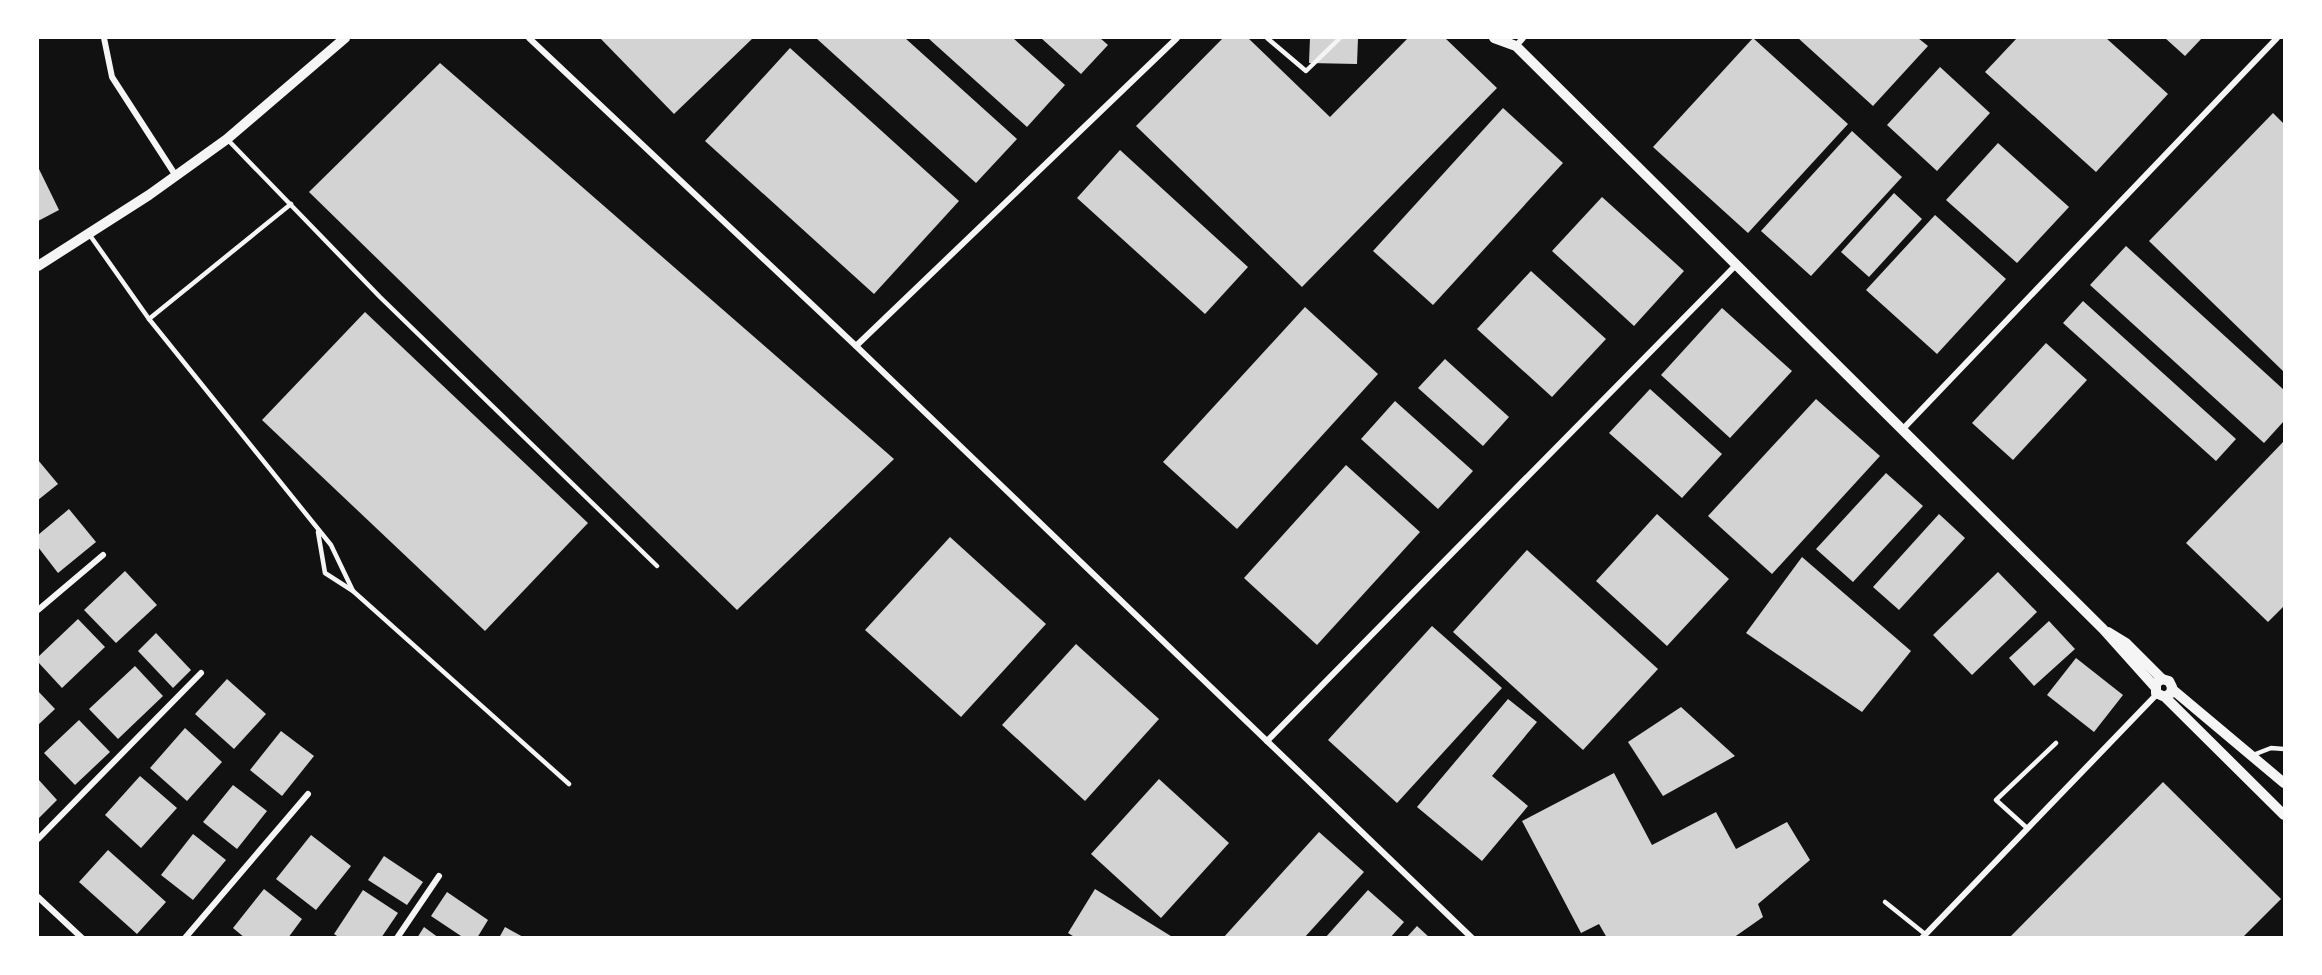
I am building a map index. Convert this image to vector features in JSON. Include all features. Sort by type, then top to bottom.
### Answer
[{"type":"street","points":[[104,38],[112,77],[176,176]]},
{"type":"street","points":[[38,266],[176,176],[227,139],[345,38]]},
{"type":"street","points":[[529,38],[856,346],[1472,938]]},
{"type":"street","points":[[856,346],[1177,38]]},
{"type":"street","points":[[1494,38],[1518,40],[1736,265],[2103,629],[2284,815]]},
{"type":"street","points":[[1902,430],[2277,38]]},
{"type":"street","points":[[1267,741],[1736,265]]},
{"type":"street","points":[[38,610],[103,555]]},
{"type":"street","points":[[38,839],[201,673]]},
{"type":"street","points":[[2162,689],[2253,755],[2284,783]]},
{"type":"street","points":[[1924,936],[2162,689]]},
{"type":"street","points":[[185,938],[308,794]]},
{"type":"street","points":[[397,938],[439,876]]},
{"type":"street","points":[[38,897],[82,938]]},
{"type":"lane","points":[[1267,38],[1306,71],[1340,38]]},
{"type":"lane","points":[[227,139],[380,297],[657,566]]},
{"type":"lane","points":[[149,319],[291,204]]},
{"type":"lane","points":[[89,234],[149,319],[331,545],[353,591]]},
{"type":"lane","points":[[318,529],[325,573],[353,591],[569,784]]},
{"type":"lane","points":[[2027,828],[1996,800],[2056,743]]},
{"type":"lane","points":[[2253,755],[2271,748],[2284,749]]},
{"type":"lane","points":[[1885,902],[1924,936]]},
{"type":"building","points":[[600,38],[753,38],[674,114]]},
{"type":"building","points":[[816,38],[905,38],[1017,139],[976,183]]},
{"type":"building","points":[[928,38],[1013,38],[1065,85],[1027,127]]},
{"type":"building","points":[[1041,38],[1100,38],[1108,45],[1081,74]]},
{"type":"building","points":[[1223,38],[1248,38],[1330,117],[1408,38],[1445,38],[1497,88],[1302,287],[1136,126]]},
{"type":"building","points":[[1310,38],[1358,38],[1357,64],[1309,63]]},
{"type":"building","points":[[1753,38],[1848,124],[1748,233],[1653,147]]},
{"type":"building","points":[[1798,38],[1918,38],[1928,46],[1873,106]]},
{"type":"building","points":[[2017,38],[2106,38],[2168,94],[2096,172],[1985,72]]},
{"type":"building","points":[[2165,38],[2202,38],[2185,56]]},
{"type":"building","points":[[790,48],[959,201],[874,294],[705,141]]},
{"type":"building","points":[[440,63],[894,459],[737,610],[309,192]]},
{"type":"building","points":[[1940,67],[1990,113],[1937,171],[1887,125]]},
{"type":"building","points":[[1503,108],[1563,163],[1433,305],[1373,251]]},
{"type":"building","points":[[2273,113],[2284,124],[2284,372],[2149,241]]},
{"type":"building","points":[[1852,131],[1902,177],[1811,276],[1761,231]]},
{"type":"building","points":[[1998,143],[2069,207],[2017,263],[1946,200]]},
{"type":"building","points":[[1120,150],[1248,267],[1205,314],[1077,198]]},
{"type":"building","points":[[38,167],[59,210],[38,221]]},
{"type":"building","points":[[1894,193],[1922,219],[1869,277],[1841,252]]},
{"type":"building","points":[[1602,197],[1684,271],[1634,326],[1552,251]]},
{"type":"building","points":[[1935,215],[2006,279],[1937,354],[1866,290]]},
{"type":"building","points":[[2126,246],[2284,390],[2284,421],[2264,443],[2090,285]]},
{"type":"building","points":[[1531,271],[1606,339],[1552,397],[1477,329]]},
{"type":"building","points":[[2083,301],[2236,439],[2216,461],[2063,323]]},
{"type":"building","points":[[1305,307],[1378,374],[1237,529],[1163,462]]},
{"type":"building","points":[[1722,308],[1792,371],[1730,438],[1661,375]]},
{"type":"building","points":[[365,312],[588,523],[485,631],[262,420]]},
{"type":"building","points":[[2046,343],[2087,380],[2013,460],[1972,423]]},
{"type":"building","points":[[1445,359],[1509,417],[1483,446],[1418,388]]},
{"type":"building","points":[[1650,389],[1722,454],[1682,498],[1609,433]]},
{"type":"building","points":[[1816,399],[1880,456],[1772,574],[1708,516]]},
{"type":"building","points":[[1395,401],[1473,471],[1438,509],[1361,439]]},
{"type":"building","points":[[2284,441],[2284,606],[2268,622],[2186,543]]},
{"type":"building","points":[[38,460],[58,484],[38,500]]},
{"type":"building","points":[[1346,465],[1420,532],[1317,645],[1244,578]]},
{"type":"building","points":[[1886,473],[1923,506],[1853,582],[1816,549]]},
{"type":"building","points":[[69,509],[96,542],[58,573],[38,547],[38,535]]},
{"type":"building","points":[[1657,514],[1729,579],[1667,646],[1596,581]]},
{"type":"building","points":[[1939,514],[1965,538],[1899,610],[1873,587]]},
{"type":"building","points":[[950,537],[1046,624],[961,717],[865,630]]},
{"type":"building","points":[[1527,550],[1658,669],[1583,750],[1453,632]]},
{"type":"building","points":[[1802,557],[1911,651],[1862,712],[1746,633]]},
{"type":"building","points":[[125,571],[157,605],[116,643],[84,610]]},
{"type":"building","points":[[1998,572],[2037,612],[1972,675],[1933,635]]},
{"type":"building","points":[[78,619],[105,647],[62,688],[38,662],[38,657]]},
{"type":"building","points":[[2049,621],[2075,649],[2034,686],[2009,658]]},
{"type":"building","points":[[1432,626],[1502,688],[1397,803],[1328,740]]},
{"type":"building","points":[[156,633],[191,670],[173,688],[138,651]]},
{"type":"building","points":[[1076,644],[1159,719],[1085,801],[1002,725]]},
{"type":"building","points":[[2076,658],[2123,695],[2094,732],[2047,695]]},
{"type":"building","points":[[135,666],[163,696],[118,739],[89,709]]},
{"type":"building","points":[[227,679],[266,714],[234,749],[195,714]]},
{"type":"building","points":[[38,691],[55,709],[38,725]]},
{"type":"building","points":[[1508,699],[1537,722],[1492,776],[1528,806],[1482,861],[1417,807]]},
{"type":"building","points":[[1681,707],[1735,756],[1663,796],[1628,742]]},
{"type":"building","points":[[79,720],[110,752],[75,785],[44,753]]},
{"type":"building","points":[[185,728],[222,762],[187,801],[150,768]]},
{"type":"building","points":[[281,731],[314,756],[282,796],[250,770]]},
{"type":"building","points":[[1614,773],[1652,845],[1716,812],[1736,849],[1787,822],[1810,860],[1758,904],[1763,917],[1733,938],[1607,938],[1599,924],[1581,933],[1522,821]]},
{"type":"building","points":[[140,776],[177,808],[141,848],[105,815]]},
{"type":"building","points":[[38,779],[57,800],[38,819]]},
{"type":"building","points":[[1159,779],[1229,843],[1161,918],[1091,854]]},
{"type":"building","points":[[2163,782],[2281,899],[2242,938],[2009,938]]},
{"type":"building","points":[[233,785],[267,811],[237,849],[203,822]]},
{"type":"building","points":[[1319,832],[1364,872],[1304,938],[1223,938]]},
{"type":"building","points":[[193,834],[226,860],[193,900],[161,875]]},
{"type":"building","points":[[311,835],[351,866],[316,910],[276,879]]},
{"type":"building","points":[[108,850],[166,902],[137,934],[79,882]]},
{"type":"building","points":[[384,856],[423,882],[407,905],[368,880]]},
{"type":"building","points":[[264,889],[302,919],[288,938],[245,938],[233,928]]},
{"type":"building","points":[[1095,889],[1174,938],[1076,938],[1068,933]]},
{"type":"building","points":[[363,890],[398,913],[381,938],[340,938],[334,934]]},
{"type":"building","points":[[1368,890],[1404,922],[1390,938],[1325,938]]},
{"type":"building","points":[[447,892],[488,920],[477,938],[464,938],[431,916]]},
{"type":"building","points":[[1417,926],[1430,938],[1406,938]]},
{"type":"building","points":[[424,927],[439,938],[417,938]]},
{"type":"building","points":[[505,927],[525,938],[499,938]]}]
